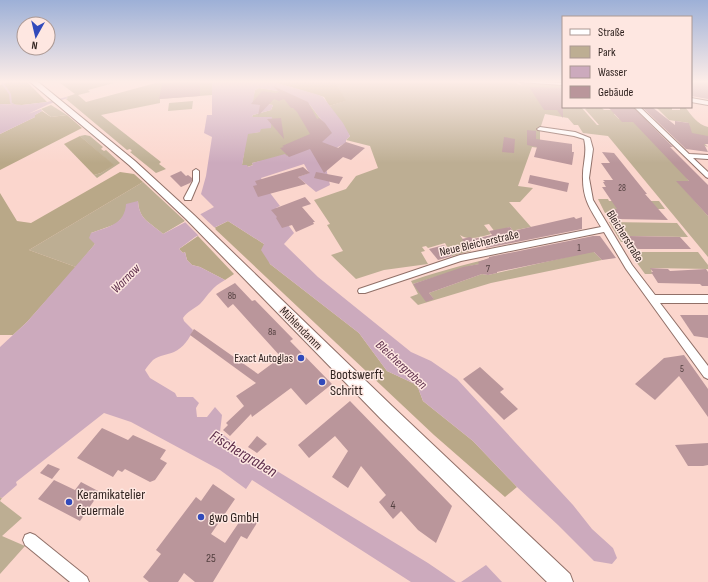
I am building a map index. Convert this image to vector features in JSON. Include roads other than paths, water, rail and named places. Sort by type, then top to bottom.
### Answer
[{"type":"main road","name":"Mühlendamm","points":[[65,108],[135,166],[207,234],[386,412],[562,582]]},
{"type":"street","points":[[638,108],[708,176]]},
{"type":"street","name":"Bleicherstraße","points":[[540,129],[575,134],[588,138],[590,149],[586,178],[588,197],[605,229],[629,267],[708,374]]},
{"type":"street","points":[[687,156],[708,157]]},
{"type":"street","points":[[188,198],[196,180],[196,171]]},
{"type":"street","name":"Neue Bleicherstraße","points":[[362,291],[460,258],[605,229]]},
{"type":"street","points":[[653,299],[708,299]]},
{"type":"street","points":[[30,540],[82,582]]},
{"type":"water","points":[[0,108],[40,108],[28,114],[41,109],[42,111],[35,115],[35,117],[0,134]]},
{"type":"water","points":[[212,108],[272,108],[271,110],[253,115],[252,117],[272,117],[271,128],[261,129],[260,132],[248,134],[242,165],[247,165],[248,167],[253,165],[252,163],[285,154],[287,156],[291,155],[325,125],[312,108],[332,108],[343,123],[350,136],[346,140],[346,143],[338,147],[325,164],[330,185],[316,192],[298,177],[309,173],[304,164],[261,178],[267,189],[280,206],[276,208],[294,233],[284,244],[318,277],[411,352],[431,361],[457,379],[573,505],[592,529],[613,548],[617,558],[612,564],[594,561],[517,487],[473,441],[423,401],[417,385],[387,371],[359,333],[270,264],[261,250],[264,244],[228,221],[195,237],[179,249],[183,253],[185,252],[187,260],[192,265],[200,267],[225,280],[214,288],[200,304],[183,318],[193,330],[190,336],[177,350],[158,357],[152,361],[145,370],[150,378],[175,393],[177,397],[193,397],[199,403],[196,408],[197,417],[207,417],[215,407],[222,415],[220,432],[241,449],[428,563],[456,582],[411,582],[252,480],[246,489],[220,470],[131,422],[104,413],[16,482],[17,485],[2,498],[0,497],[0,347],[27,322],[95,244],[89,238],[91,233],[114,224],[119,220],[125,211],[126,204],[138,201],[140,212],[143,217],[163,234],[214,207],[201,194],[206,176],[212,137],[204,133],[207,115],[212,115]]},
{"type":"water","points":[[486,565],[502,582],[461,582]]},
{"type":"place","name":"Exact Autoglas","points":[[301,358]]},
{"type":"place","name":"Bootswerft Schritt","points":[[322,382]]},
{"type":"place","name":"Keramikatelier feuermale","points":[[69,502]]},
{"type":"place","name":"gwo GmbH","points":[[201,517]]},
{"type":"water label","name":"Warnow","points":[[125,278]]},
{"type":"water label","name":"Bleichergraben","points":[[402,364]]},
{"type":"water label","name":"Fischergraben","points":[[244,453]]}]
